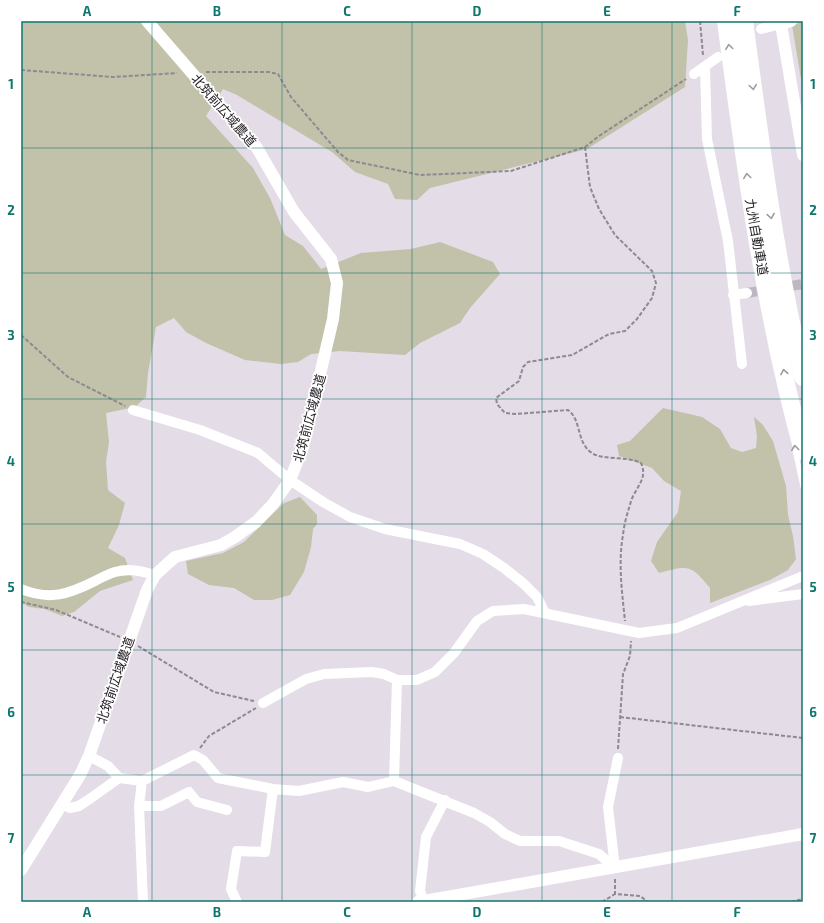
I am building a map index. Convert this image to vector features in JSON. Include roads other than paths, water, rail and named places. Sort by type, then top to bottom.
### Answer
[{"type":"highway","name":"九州自動車道","points":[[726,21],[749,191],[761,254],[768,304],[779,348],[788,398],[803,451]]},
{"type":"highway","name":"九州自動車道","points":[[744,21],[771,216],[793,335],[803,377]]},
{"type":"street","name":"北筑前広域農道","points":[[21,870],[80,776],[89,756],[147,590],[155,575],[175,557],[221,545],[235,538],[256,522],[273,504],[290,480],[303,447],[333,319],[337,283],[331,259],[294,212],[257,148],[147,21]]},
{"type":"street","points":[[760,29],[784,22],[803,155]]},
{"type":"street","points":[[694,74],[705,68],[718,57]]},
{"type":"street","points":[[705,68],[707,140],[728,241],[742,364]]},
{"type":"street","points":[[733,295],[747,293]]},
{"type":"street","points":[[133,410],[200,430],[258,453],[290,480],[323,502],[350,517],[385,529],[460,544],[483,554],[524,584],[537,597],[545,613]]},
{"type":"street","points":[[21,589],[34,594],[50,596],[72,592],[115,572],[134,569],[155,575]]},
{"type":"street","points":[[263,703],[306,679],[324,674],[372,672],[384,674],[397,680],[417,680],[435,672],[454,653],[477,621],[484,615],[493,612],[509,609],[524,609],[639,633],[677,628],[803,576]]},
{"type":"street","points":[[733,604],[803,594]]},
{"type":"street","points":[[394,781],[397,680]]},
{"type":"street","points":[[89,756],[108,766],[119,778],[142,781],[194,755],[203,760],[218,778],[273,789],[299,791],[343,782],[368,786],[394,781],[445,800],[474,813],[490,822],[505,834],[520,841],[559,841],[599,854],[615,868]]},
{"type":"street","points":[[615,868],[608,807],[618,758]]},
{"type":"street","points":[[62,804],[70,808],[79,806],[119,778]]},
{"type":"street","points":[[142,781],[139,806],[143,902]]},
{"type":"street","points":[[237,902],[231,890],[237,851],[265,852],[273,789]]},
{"type":"street","points":[[139,806],[160,806],[189,792],[197,802],[227,810]]},
{"type":"street","points":[[445,800],[426,837],[420,891],[421,902],[803,834]]},
{"type":"lane","points":[[793,335],[803,361]]},
{"type":"lane","points":[[788,398],[797,462],[803,486]]},
{"type":"tunnel","points":[[747,293],[803,284]]}]
